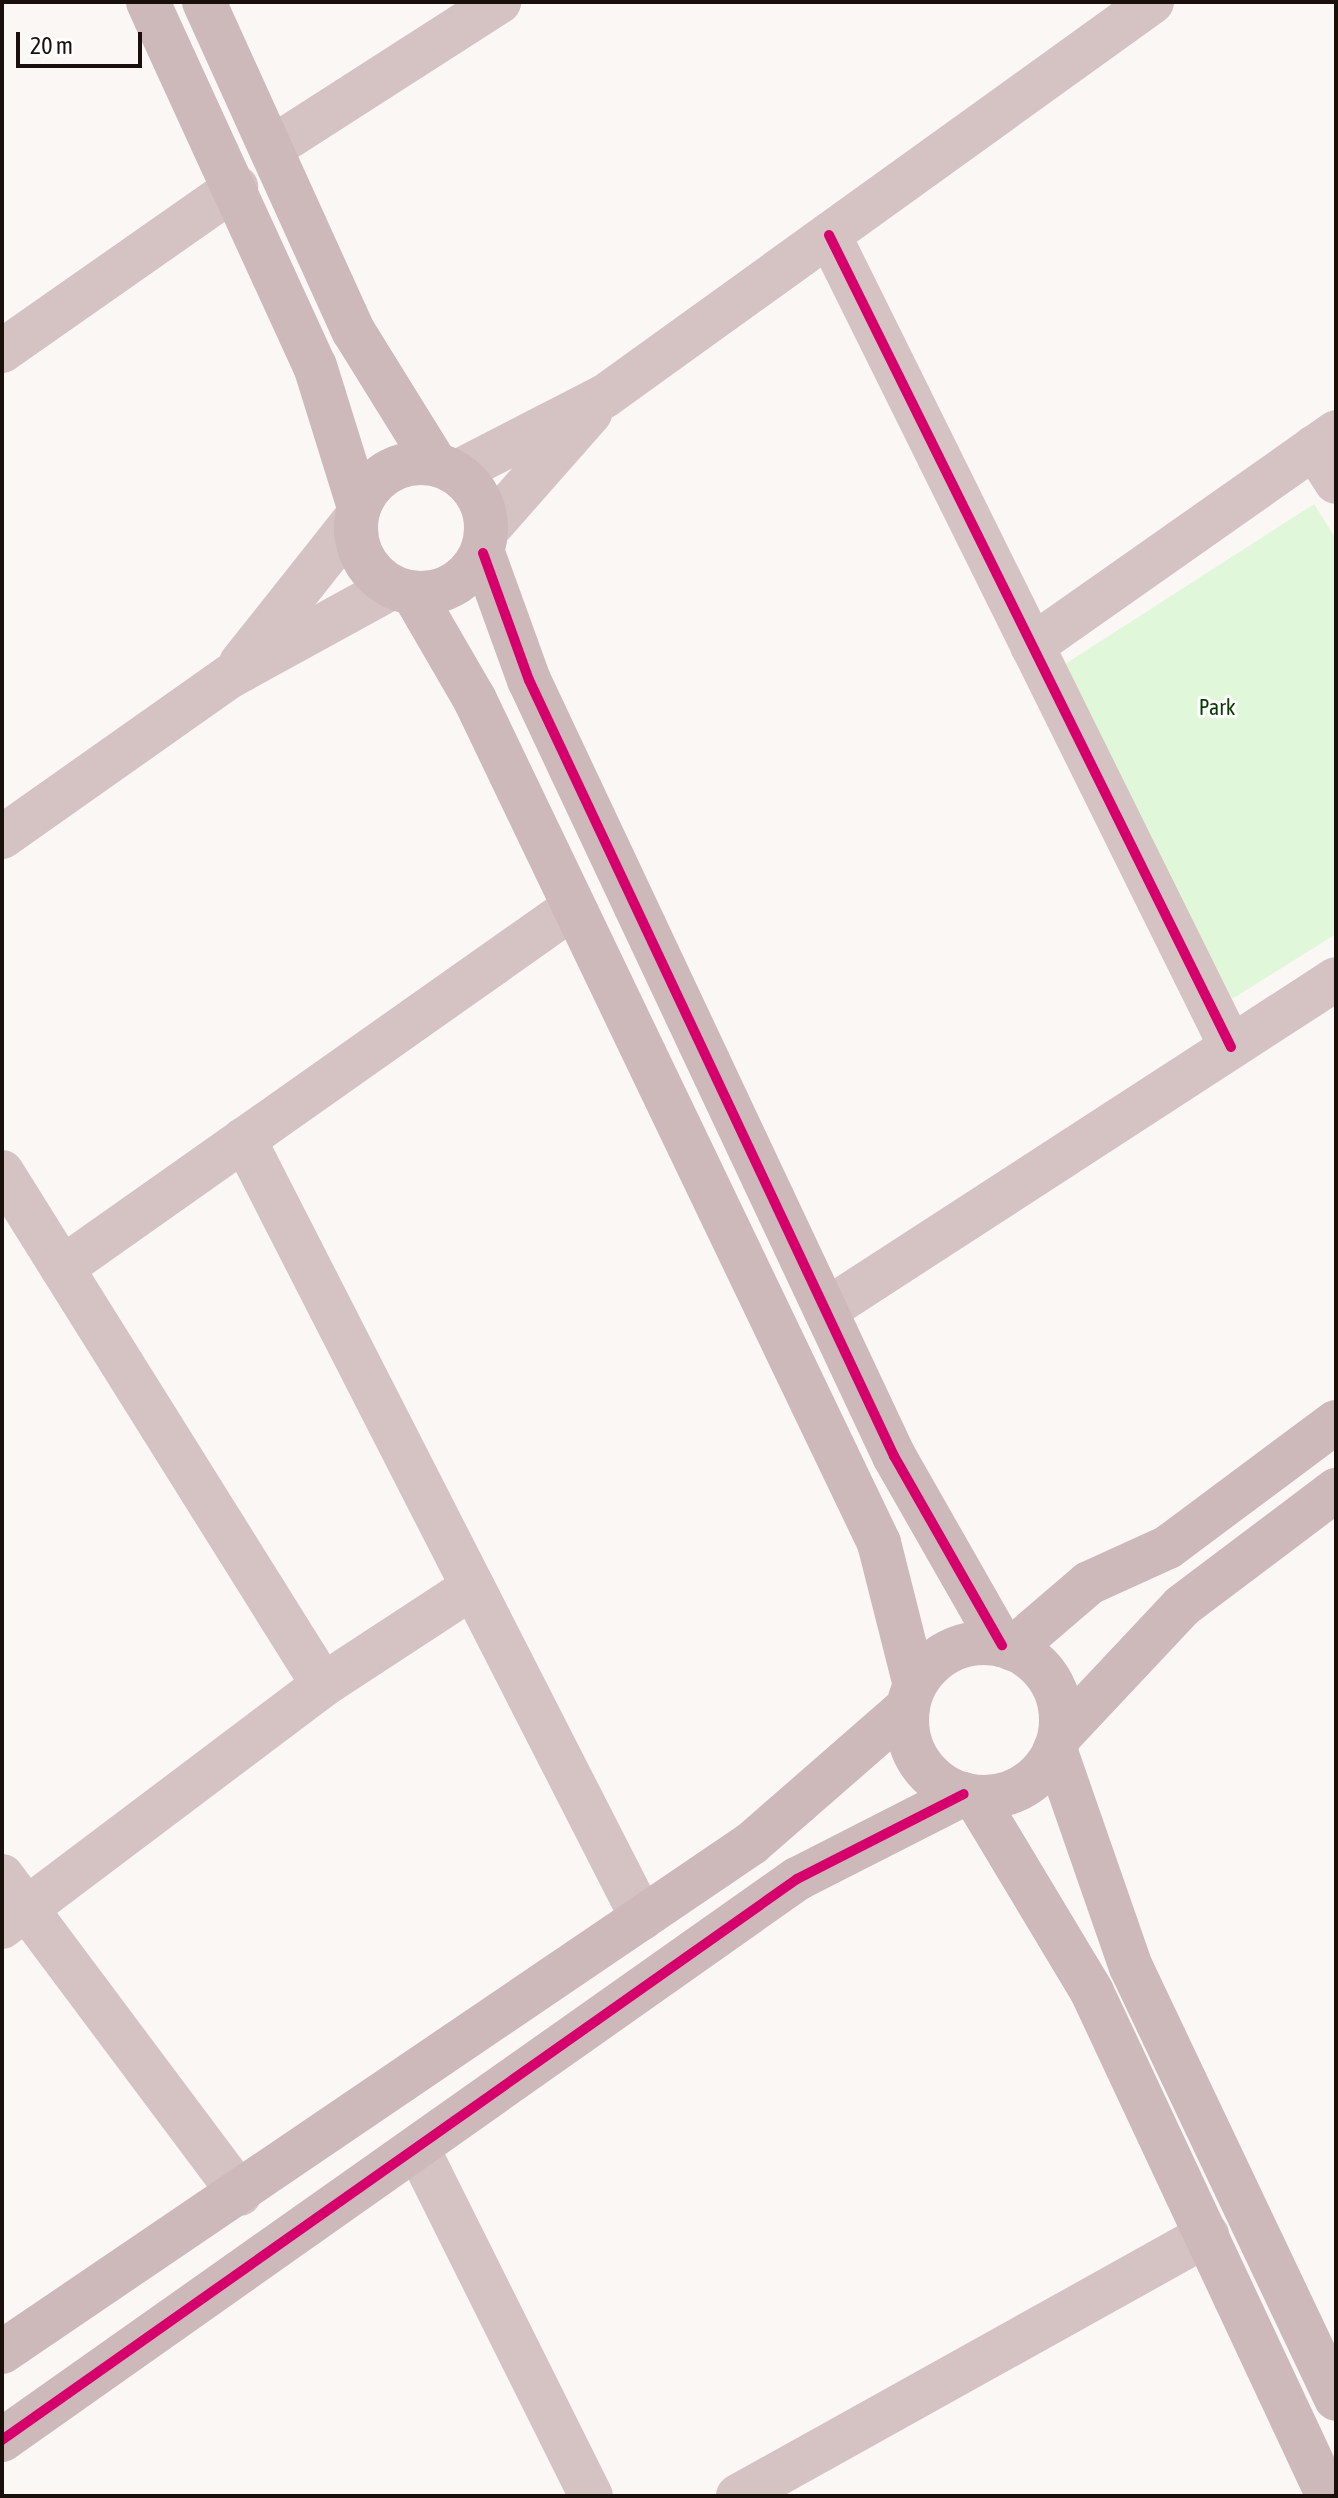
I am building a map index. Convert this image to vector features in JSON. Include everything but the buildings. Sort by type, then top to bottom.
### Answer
[{"type":"street","points":[[148,2],[236,187],[315,366],[358,513],[363,559],[403,590],[475,700],[571,909],[879,1543],[911,1696],[919,1762],[969,1795],[1092,1992],[1328,2496]]},
{"type":"street","points":[[204,2],[273,147],[354,332],[446,468],[473,488],[485,541],[529,680],[894,1456],[1007,1647],[1043,1669],[1055,1689],[1058,1742],[1131,1967],[1336,2399]]},
{"type":"street","points":[[273,147],[499,2]]},
{"type":"street","points":[[229,677],[391,470],[446,468],[605,396],[1152,2]]},
{"type":"street","points":[[2,351],[236,187]]},
{"type":"street","points":[[829,235],[1231,1047]]},
{"type":"street","points":[[2,837],[229,677],[403,590],[453,585],[485,541],[605,396]]},
{"type":"street","points":[[1032,646],[1329,454]]},
{"type":"street","points":[[62,1268],[571,909]]},
{"type":"street","points":[[826,1310],[1336,979]]},
{"type":"street","points":[[244,1139],[642,1918]]},
{"type":"street","points":[[2,1172],[323,1685]]},
{"type":"street","points":[[2,2352],[240,2194],[752,1843],[911,1696],[955,1647],[1007,1647],[1089,1583],[1168,1547],[1336,1422]]},
{"type":"street","points":[[2,2440],[419,2151],[797,1879],[969,1795],[1018,1790],[1182,1606],[1336,1490]]},
{"type":"street","points":[[240,2194],[10,1904],[323,1685],[473,1587]]},
{"type":"street","points":[[419,2151],[591,2496]]},
{"type":"street","points":[[738,2496],[1207,2235]]},
{"type":"green space","name":"Park","points":[[1314,504],[1336,539],[1336,934],[1232,999],[1062,666]]},
{"type":"cycle path","points":[[829,235],[1231,1047]]},
{"type":"cycle path","points":[[483,553],[529,680],[894,1456],[1002,1645]]},
{"type":"cycle path","points":[[2,2440],[797,1879],[964,1794]]}]
